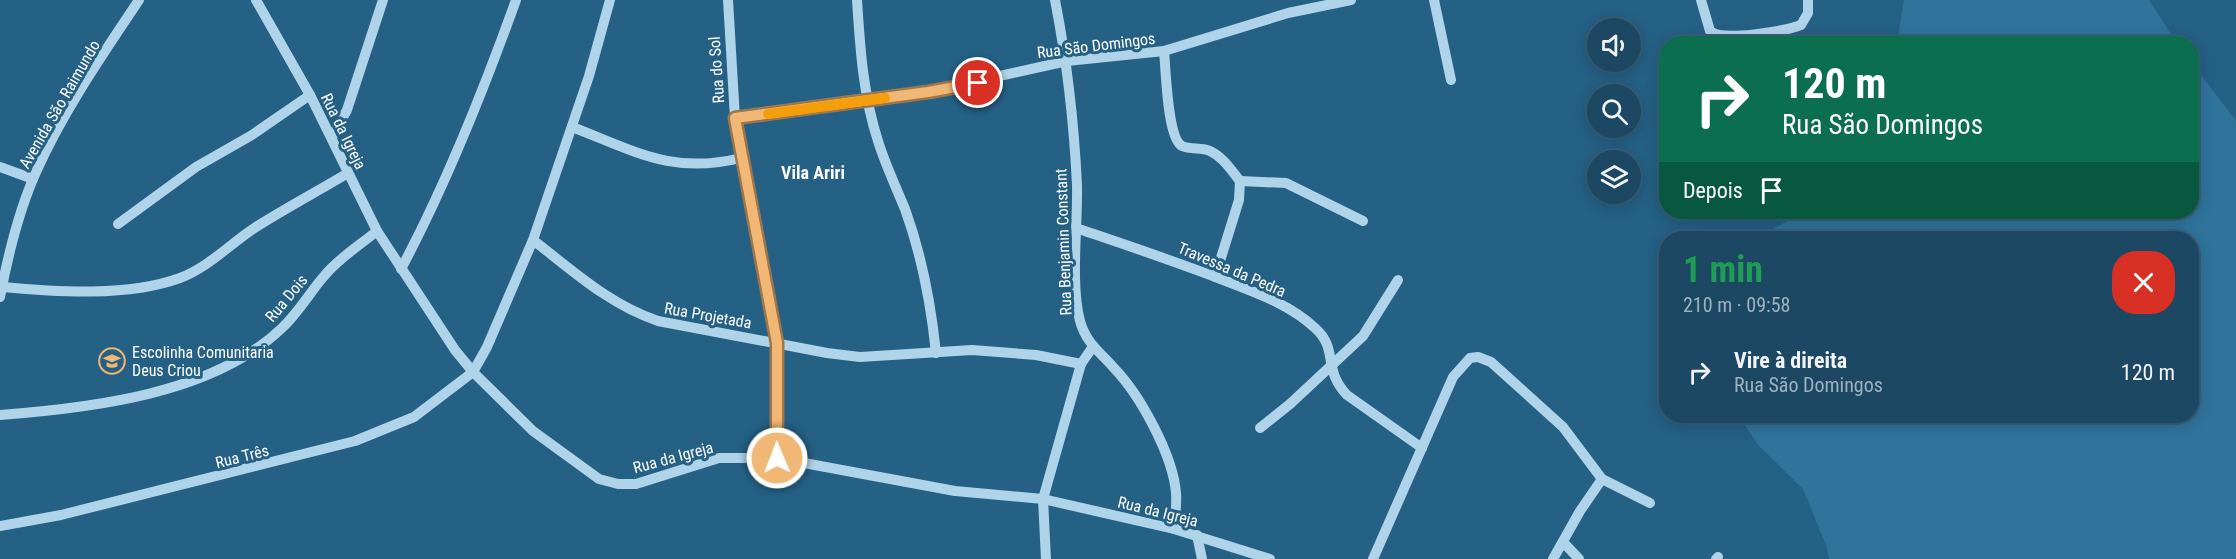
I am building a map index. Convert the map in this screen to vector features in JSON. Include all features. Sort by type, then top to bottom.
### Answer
[{"type":"street","name":"Avenida São Raimundo","points":[[1,292],[21,211],[33,179],[60,126],[139,0]]},
{"type":"street","name":"Rua da Igreja","points":[[256,0],[310,95],[377,231],[454,350],[533,431],[599,479],[618,484],[636,484],[719,458],[777,458],[955,491],[1043,499],[1174,529],[1270,559]]},
{"type":"street","points":[[332,137],[347,110],[383,0]]},
{"type":"street","points":[[401,269],[427,220],[460,145],[516,0]]},
{"type":"street","points":[[473,372],[487,347],[533,240],[572,127],[610,0]]},
{"type":"street","name":"Rua do Sol","points":[[728,0],[735,118],[777,343],[777,458]]},
{"type":"street","points":[[856,0],[868,100],[878,141],[905,212],[926,281],[936,353]]},
{"type":"street","name":"Rua Benjamin Constant","points":[[1055,0],[1067,61],[1077,186],[1076,228],[1080,320],[1092,348],[1115,368],[1152,425],[1174,480],[1176,494],[1174,529]]},
{"type":"street","name":"Rua São Domingos","points":[[735,118],[978,83],[1067,61],[1164,51],[1288,13],[1330,2],[1351,0]]},
{"type":"street","points":[[1434,0],[1452,80]]},
{"type":"street","points":[[1701,0],[1714,34],[1730,36],[1793,28],[1806,20],[1808,0]]},
{"type":"street","points":[[1164,51],[1172,128],[1177,142],[1183,147],[1210,151],[1224,162],[1240,181],[1239,200],[1215,277]]},
{"type":"street","points":[[118,224],[196,167],[252,135],[310,95]]},
{"type":"street","points":[[572,127],[676,164],[704,165],[741,158]]},
{"type":"street","points":[[0,167],[33,179]]},
{"type":"street","points":[[1,292],[122,288],[158,284],[182,277],[202,266],[255,227],[348,173]]},
{"type":"street","points":[[1240,181],[1286,183],[1363,221]]},
{"type":"street","name":"Travessa da Pedra","points":[[1076,228],[1215,277],[1295,312],[1316,328],[1327,342],[1330,365],[1338,385],[1347,395],[1422,448]]},
{"type":"street","name":"Rua Dois","points":[[0,415],[108,404],[162,389],[245,358],[282,328],[326,273],[377,231]]},
{"type":"street","name":"Rua Projetada","points":[[533,240],[632,313],[658,321],[860,357],[1001,351],[1081,364]]},
{"type":"street","points":[[1260,428],[1290,404],[1363,336],[1398,280]]},
{"type":"street","points":[[1046,559],[1043,499],[1081,364],[1092,348]]},
{"type":"street","points":[[1374,559],[1454,377],[1470,358],[1478,357],[1491,362],[1531,398],[1563,428],[1602,479],[1650,503]]},
{"type":"street","name":"Rua Três","points":[[0,526],[62,515],[355,441],[414,417],[473,372]]},
{"type":"street","points":[[1553,559],[1602,479]]},
{"type":"street","points":[[1197,536],[1202,559]]},
{"type":"street","points":[[1563,542],[1579,559]]},
{"type":"shaded area","points":[[1904,0],[2149,0],[2172,36],[1898,36]]},
{"type":"shaded area","points":[[2199,72],[2236,121],[2236,559],[1829,559],[1827,548],[1803,489],[1758,445],[1744,423],[2199,423],[2199,231],[1769,231],[1791,219],[2199,219]]},
{"type":"slow traffic","points":[[768,114],[885,98]]},
{"type":"place","name":"Escolinha Comunitaria Deus Criou","points":[[112,361]]},
{"type":"district","name":"Vila Ariri","points":[[813,173]]},
{"type":"route","points":[[777,458],[777,343],[735,118],[978,83]]}]
